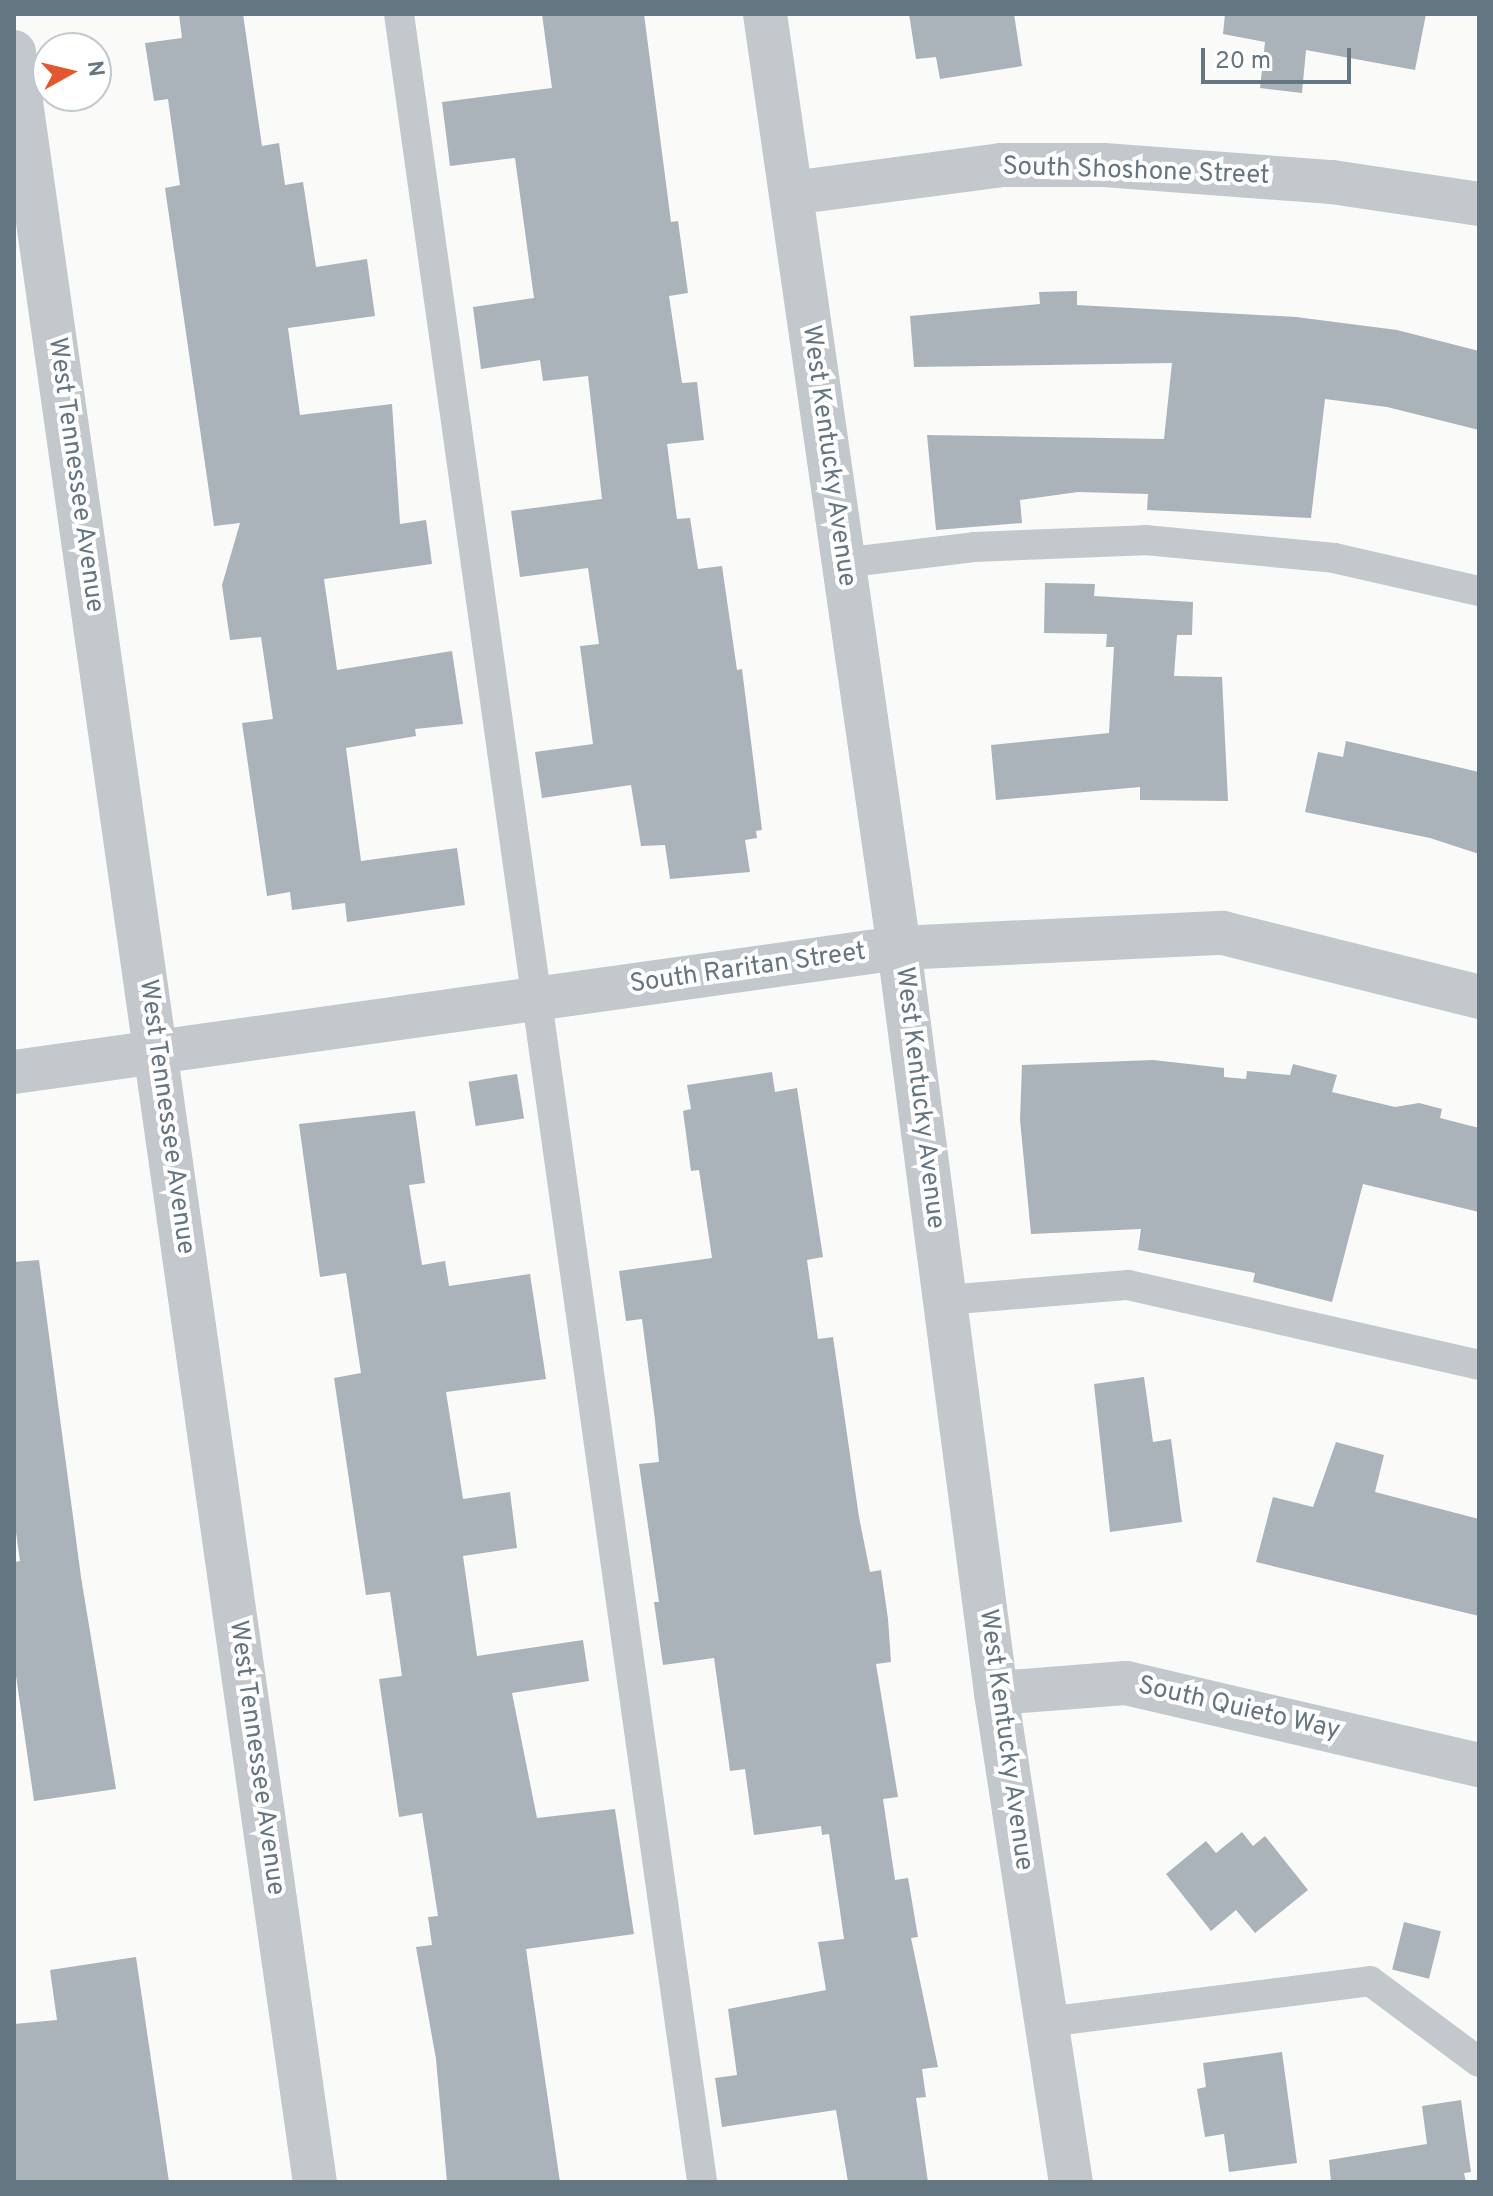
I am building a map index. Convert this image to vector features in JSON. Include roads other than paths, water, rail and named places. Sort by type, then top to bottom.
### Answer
[{"type":"street","name":"West Kentucky Avenue","points":[[765,14],[899,948],[996,1693],[1071,2182]]},
{"type":"street","name":"West Tennessee Avenue","points":[[14,52],[315,2182]]},
{"type":"street","name":"South Shoshone Street","points":[[792,193],[1001,165],[1104,165],[1332,182],[1479,204]]},
{"type":"street","name":"South Raritan Street","points":[[14,1072],[899,948],[1223,933],[1479,997]]},
{"type":"street","name":"South Quieto Way","points":[[996,1693],[1126,1683],[1479,1765]]},
{"type":"lane","points":[[399,14],[533,999],[702,2182]]},
{"type":"lane","points":[[842,563],[974,547],[1145,540],[1334,558],[1479,591]]},
{"type":"lane","points":[[945,1300],[1128,1285],[1479,1365]]},
{"type":"lane","points":[[1047,2022],[1370,1981],[1479,2062]]}]
